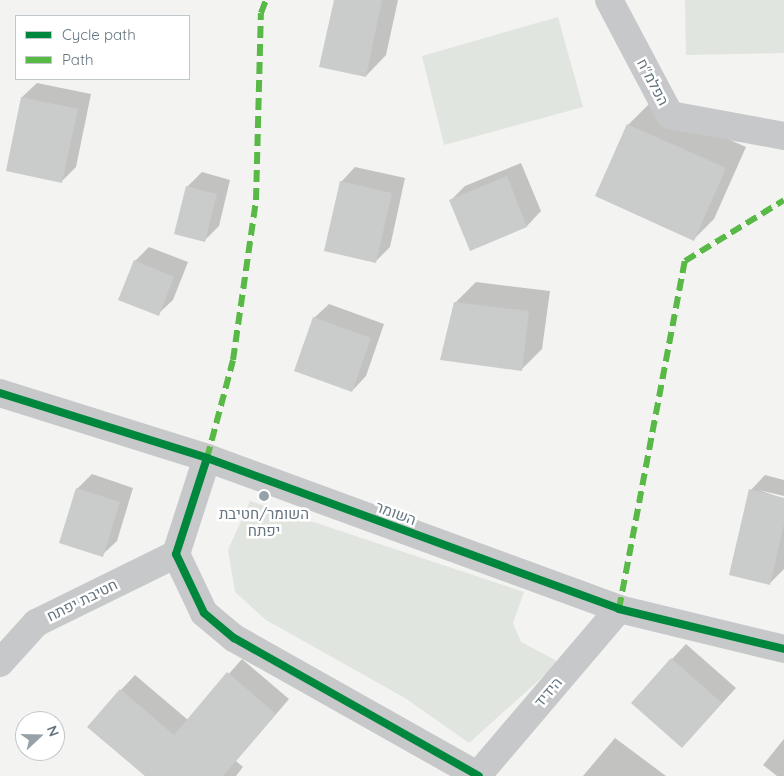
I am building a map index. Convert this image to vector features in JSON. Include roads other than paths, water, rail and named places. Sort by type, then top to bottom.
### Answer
[{"type":"street","name":"הפלמ\"ח","points":[[609,0],[670,115],[784,136]]},
{"type":"street","name":"השומר","points":[[0,393],[207,458],[619,609],[784,649]]},
{"type":"street","points":[[207,458],[176,554],[204,613],[234,638],[478,776]]},
{"type":"street","name":"חטיבת יפתח","points":[[0,663],[36,623],[176,554]]},
{"type":"street","name":"הידיד","points":[[478,776],[619,609]]},
{"type":"place","name":"השומר/חטיבת יפתח","points":[[264,496]]}]
